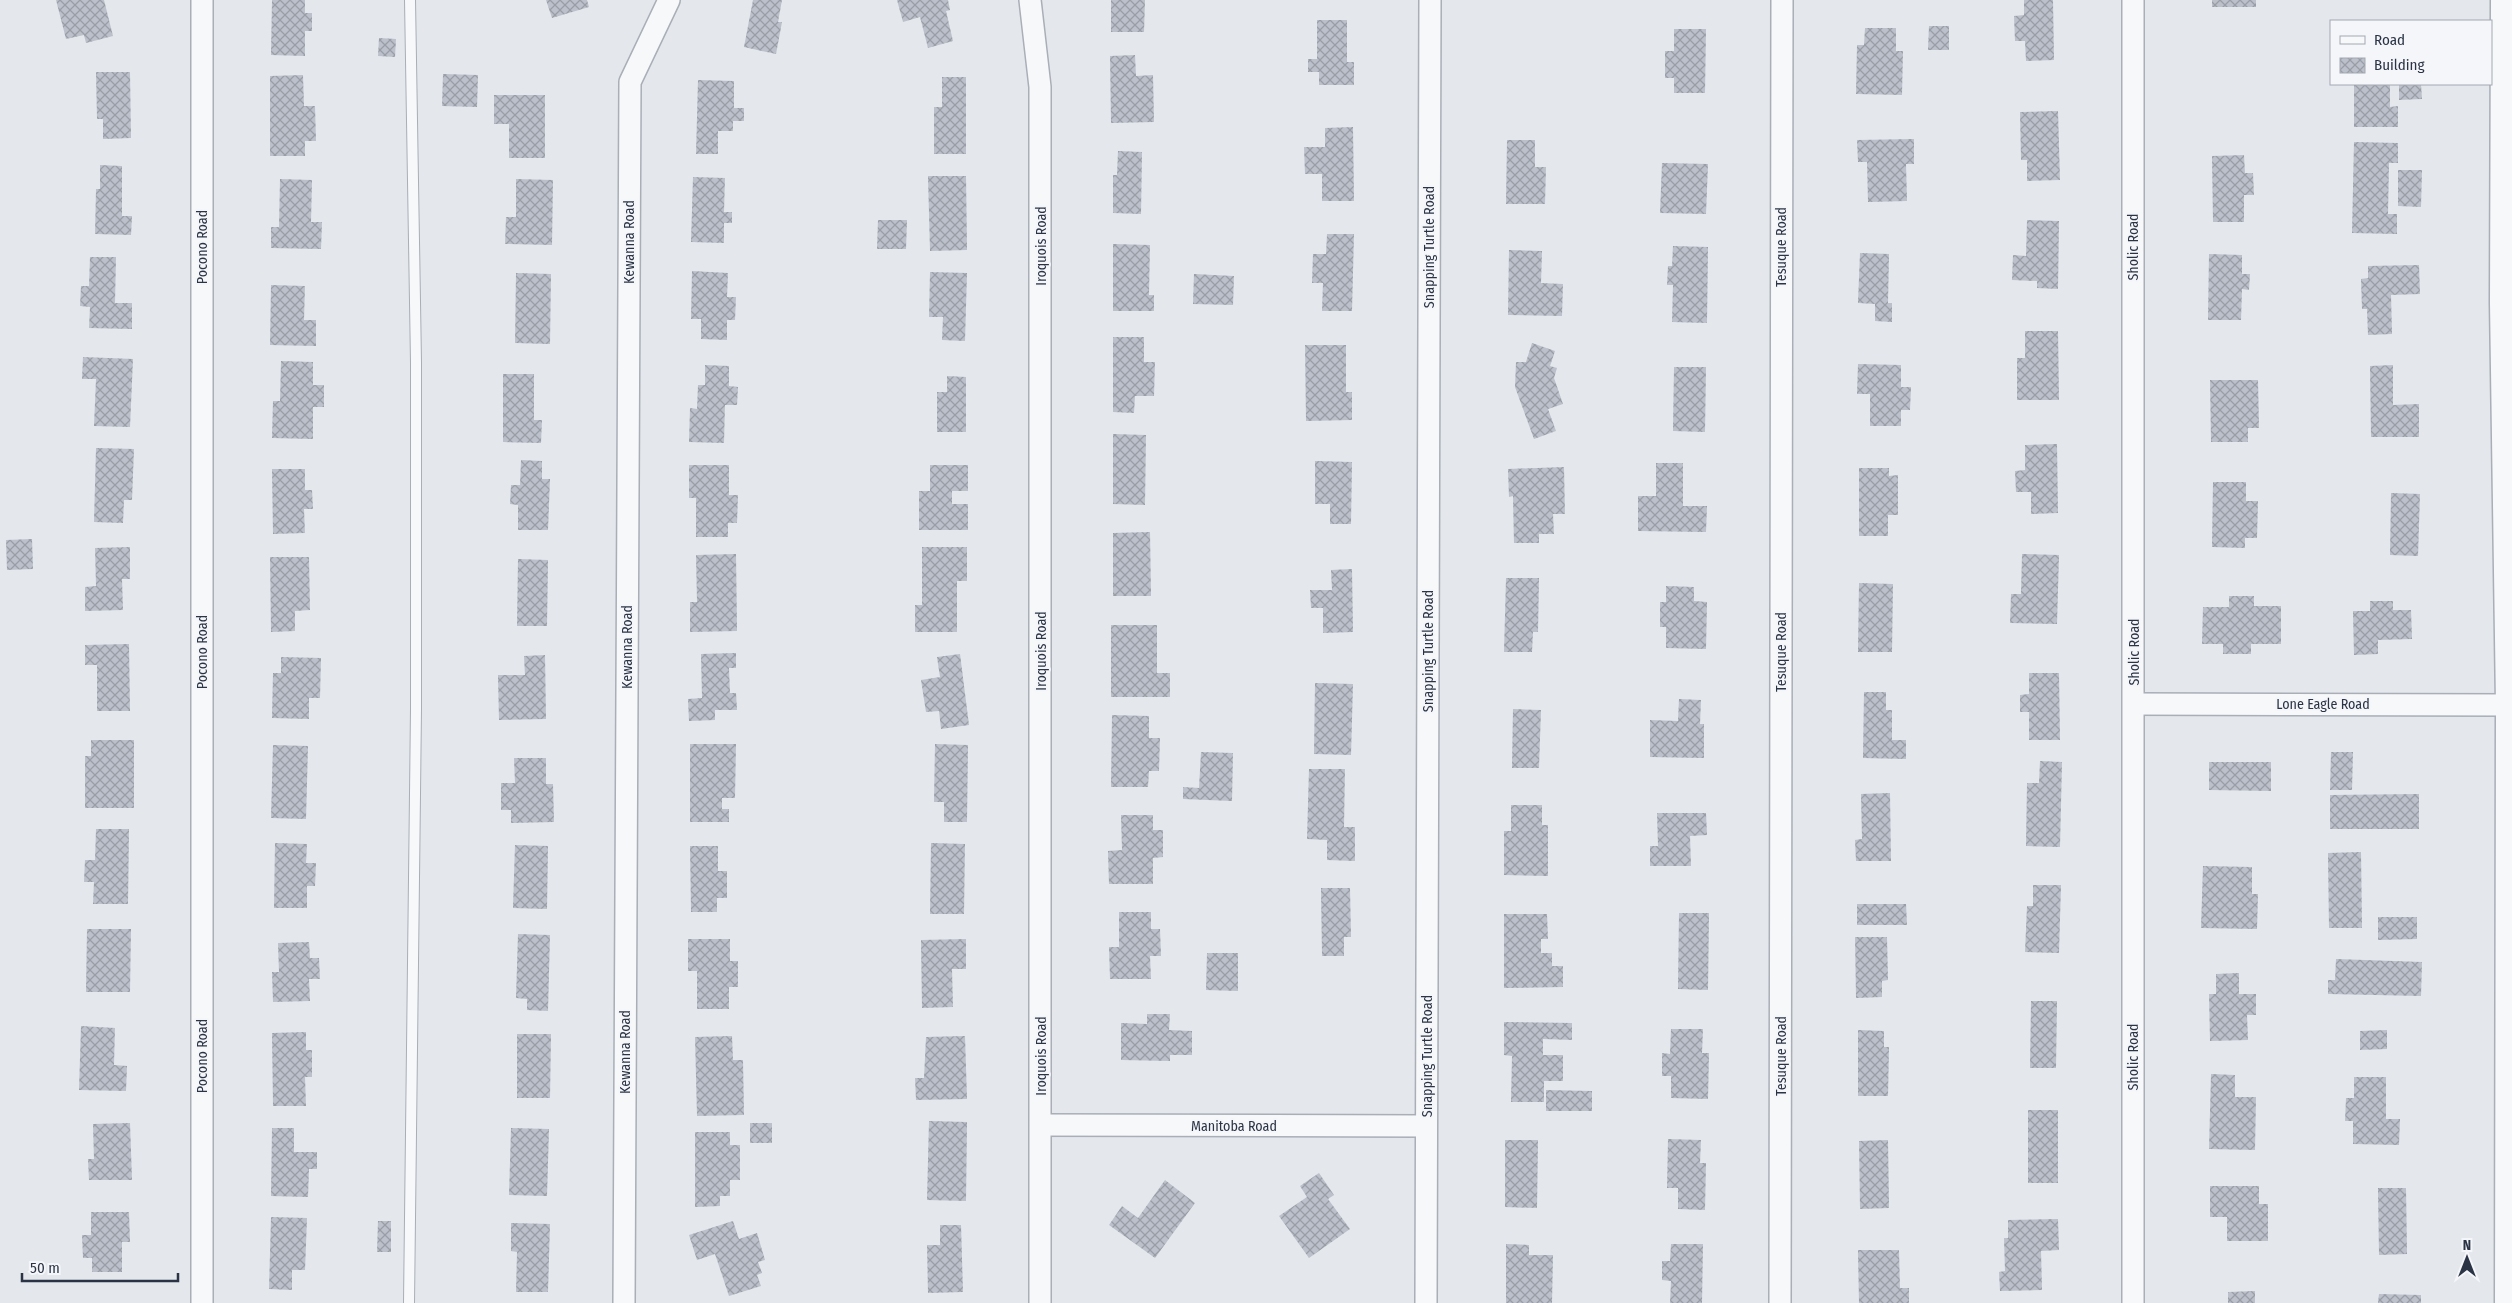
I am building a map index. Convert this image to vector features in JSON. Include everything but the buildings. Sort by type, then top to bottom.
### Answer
[{"type":"street","name":"Pocono Road","points":[[202,0],[202,1303]]},
{"type":"street","name":"Kewanna Road","points":[[624,1303],[630,82],[669,0]]},
{"type":"street","name":"Iroquois Road","points":[[1030,0],[1040,87],[1040,1303]]},
{"type":"street","name":"Snapping Turtle Road","points":[[1426,1303],[1430,0]]},
{"type":"street","name":"Tesuque Road","points":[[1780,1303],[1782,0]]},
{"type":"street","name":"Sholic Road","points":[[2133,0],[2133,1303]]},
{"type":"street","points":[[2504,0],[2511,705],[2508,1303]]},
{"type":"street","name":"Lone Eagle Road","points":[[2134,704],[2511,705]]},
{"type":"street","name":"Manitoba Road","points":[[1041,1125],[1426,1126]]},
{"type":"lane","points":[[409,1303],[416,719],[416,362],[410,0]]}]
